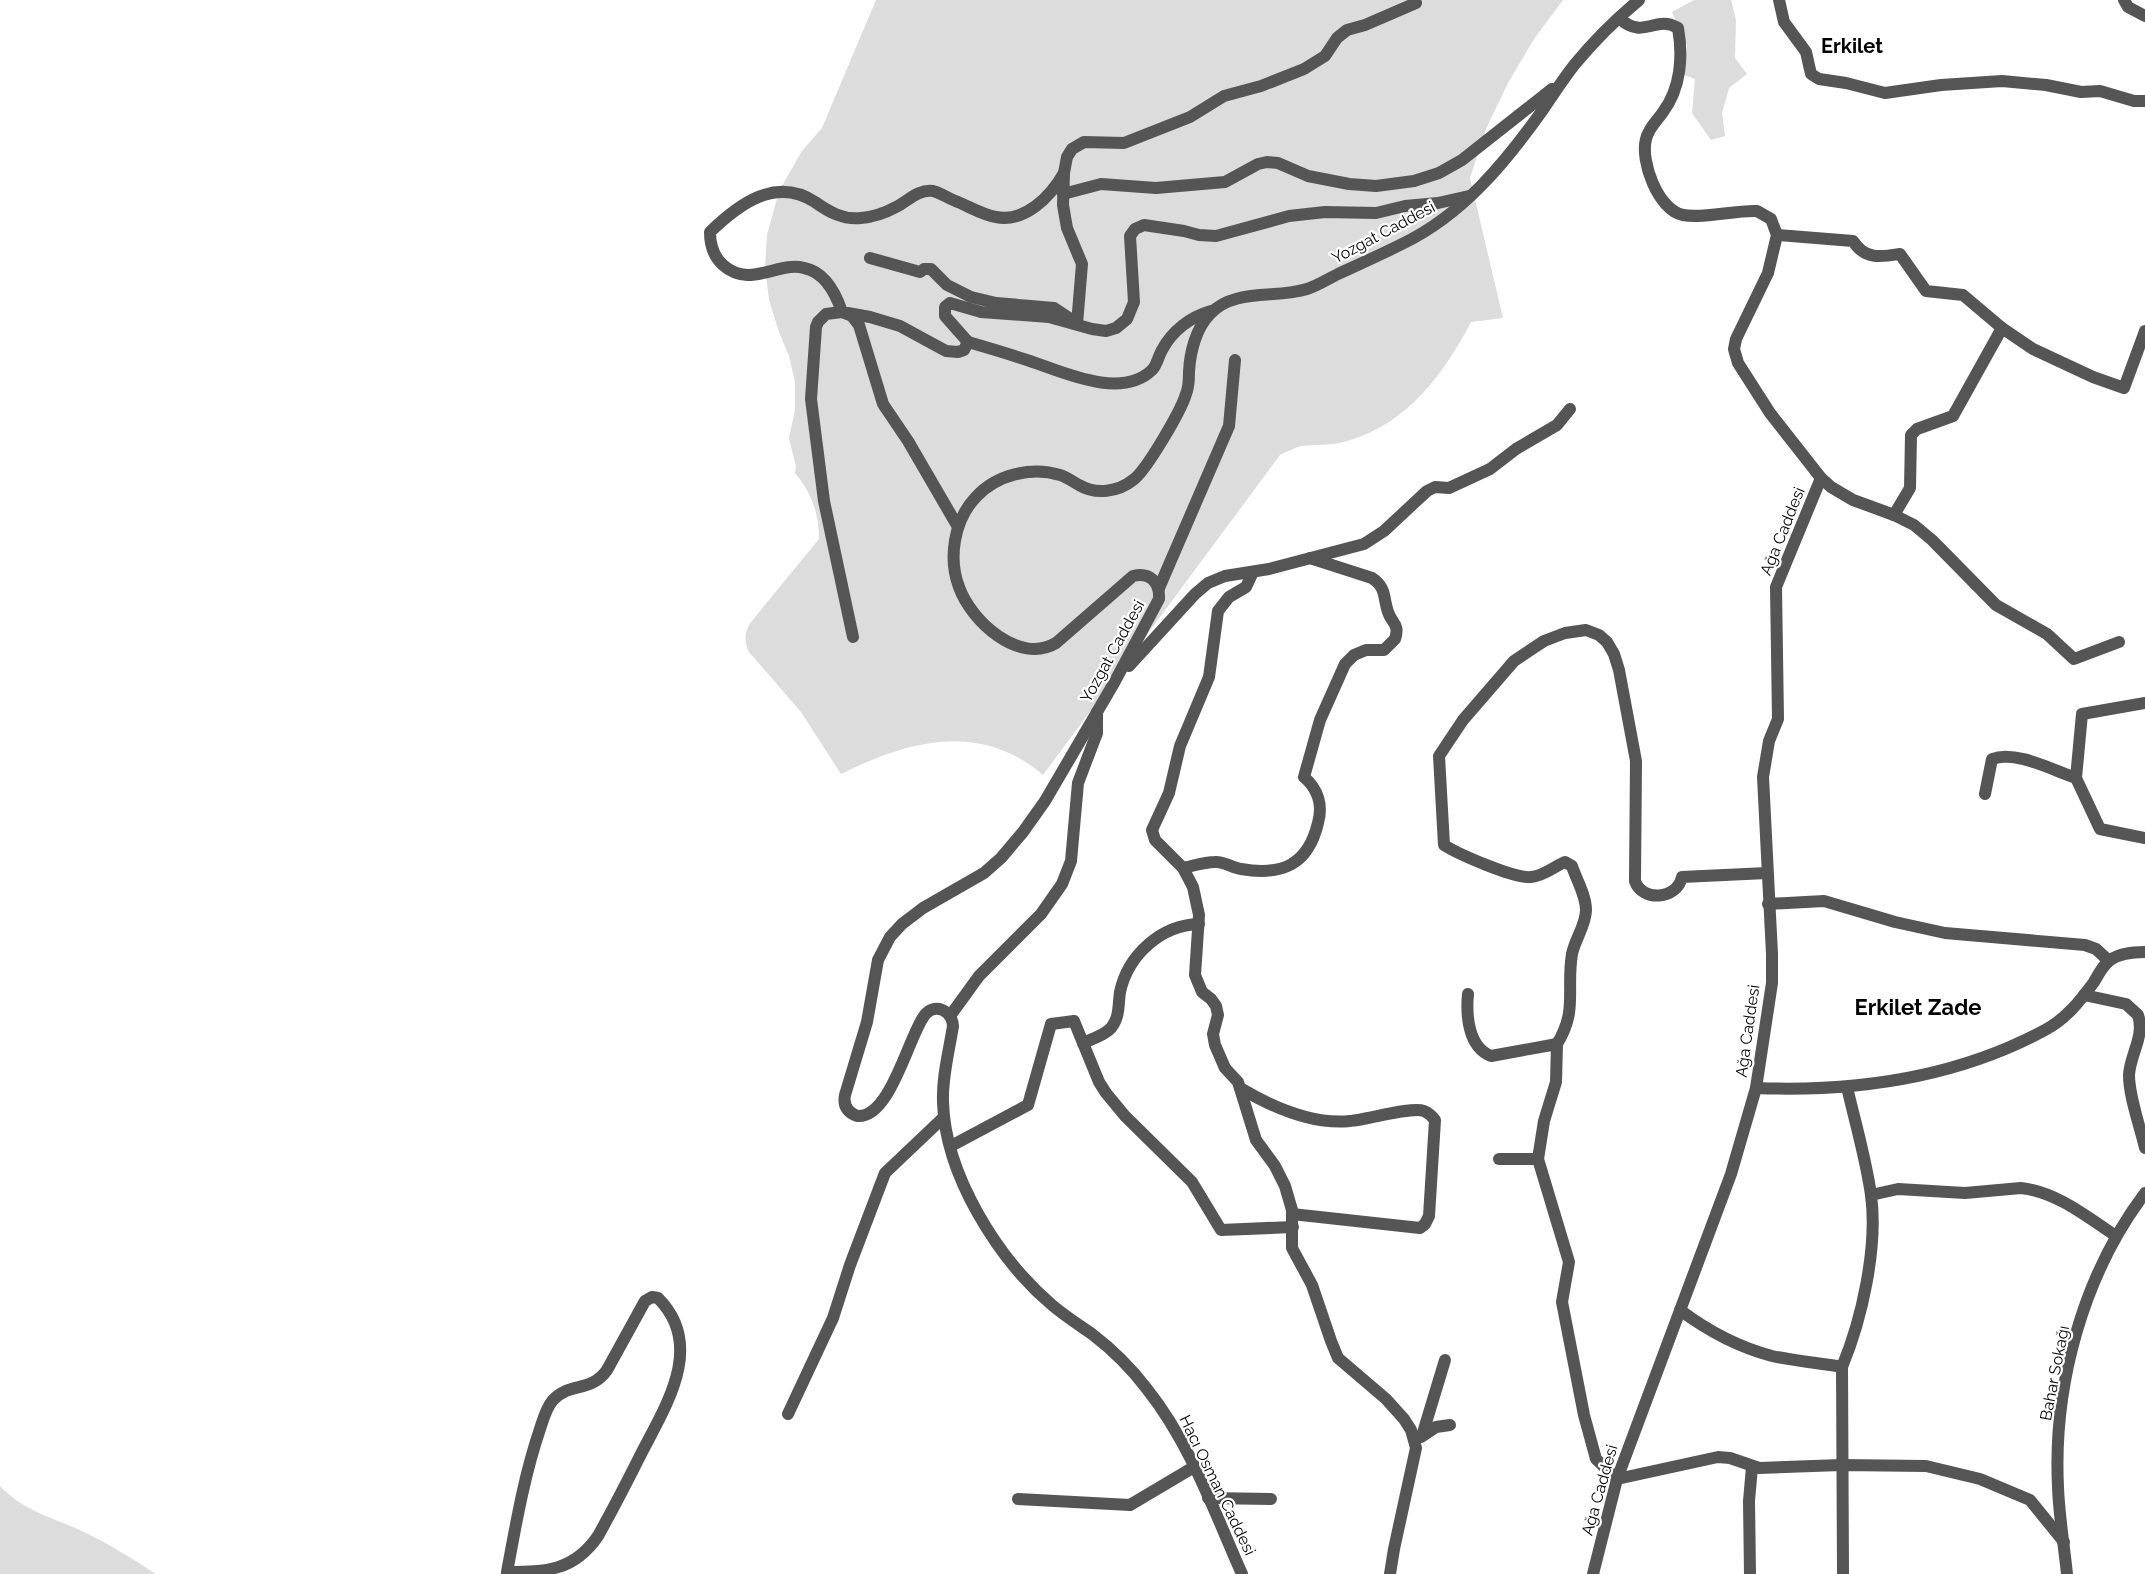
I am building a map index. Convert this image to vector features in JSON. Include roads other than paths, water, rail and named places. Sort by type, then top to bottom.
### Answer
[{"type":"street","name":"Yozgat Caddesi","points":[[952,1021],[938,1009],[927,1012],[917,1027],[898,1074],[882,1099],[866,1115],[856,1116],[849,1111],[844,1104],[845,1095],[861,1044],[872,1000],[876,969],[885,944],[896,930],[923,908],[975,879],[1001,858],[1023,832],[1045,801],[1158,604],[1159,588],[1148,576],[1133,576],[1056,644],[1041,649],[1021,647],[1008,642],[975,614],[963,598],[958,584],[954,566],[954,543],[964,513],[977,495],[994,482],[1013,475],[1050,472],[1085,488],[1099,491],[1121,488],[1133,480],[1146,466],[1183,402],[1197,335],[1214,310],[1233,299],[1307,289],[1420,234],[1450,214],[1472,196],[1527,133],[1563,80],[1591,46],[1639,0]]},
{"type":"street","points":[[1779,0],[1784,22],[1806,52],[1811,74],[1819,79],[1846,82],[1885,93],[1941,85],[2002,81],[2046,85],[2081,92],[2109,92],[2134,101],[2145,101]]},
{"type":"street","points":[[2124,0],[2128,7],[2145,16]]},
{"type":"street","points":[[1077,324],[1082,264],[1067,228],[1063,206],[1064,173],[1069,153],[1079,144],[1124,143],[1179,122],[1202,111],[1224,96],[1261,86],[1312,66],[1325,56],[1337,38],[1347,30],[1365,25],[1416,3]]},
{"type":"street","points":[[1619,18],[1629,25],[1640,28],[1650,28],[1663,23],[1678,28],[1680,63],[1675,89],[1663,113],[1649,131],[1645,146],[1647,169],[1665,203],[1673,211],[1688,216],[1751,211],[1762,213],[1771,219],[1777,235],[1768,273],[1736,339],[1735,354],[1770,413],[1821,478],[1852,500],[1894,515],[1923,532],[1996,605],[2047,634],[2074,659],[2119,642]]},
{"type":"street","points":[[1063,194],[1101,184],[1156,188],[1225,182],[1258,164],[1267,162],[1278,163],[1308,176],[1349,184],[1376,186],[1414,181],[1439,173],[1462,160],[1563,80]]},
{"type":"street","points":[[958,527],[908,441],[883,404],[859,325],[852,316],[842,312],[830,287],[819,275],[809,269],[798,267],[746,275],[727,268],[714,253],[710,232],[744,203],[762,196],[780,193],[806,198],[837,215],[860,218],[886,212],[921,192],[932,191],[990,216],[1009,218],[1020,215],[1038,204],[1053,190],[1064,173]]},
{"type":"street","points":[[1214,310],[1194,318],[1177,330],[1163,347],[1154,368],[1144,376],[1128,382],[1106,383],[1076,377],[968,342],[945,316],[945,307],[950,303],[981,312],[1035,315],[1106,331],[1120,327],[1127,319],[1134,302],[1131,236],[1135,229],[1144,225],[1216,236],[1289,216],[1325,212],[1376,213],[1405,206],[1438,203],[1472,196]]},
{"type":"street","points":[[1777,235],[1853,241],[1865,254],[1875,257],[1900,254],[1926,291],[1964,295],[2002,328],[2033,349],[2124,388],[2145,331]]},
{"type":"street","points":[[870,258],[920,272],[931,268],[953,289],[983,301],[1054,308],[1077,324]]},
{"type":"street","points":[[854,637],[824,501],[811,399],[816,327],[826,315],[842,312],[870,316],[900,326],[952,352],[964,350],[968,342]]},
{"type":"street","points":[[1894,515],[1910,488],[1911,435],[1917,429],[1953,416],[2002,328]]},
{"type":"street","points":[[1159,588],[1229,426],[1235,360]]},
{"type":"street","points":[[1114,682],[1201,588],[1225,576],[1269,570],[1372,540],[1427,491],[1435,487],[1449,488],[1490,469],[1516,449],[1557,425],[1570,409]]},
{"type":"street","name":"Ağa Caddesi","points":[[1593,1574],[1617,1479],[1731,1174],[1756,1088],[1772,983],[1763,777],[1769,741],[1778,719],[1776,587],[1821,478]]},
{"type":"street","points":[[1183,868],[1217,861],[1241,869],[1278,871],[1291,866],[1302,857],[1317,828],[1320,812],[1316,791],[1304,777],[1320,720],[1349,659],[1366,650],[1384,650],[1395,639],[1396,626],[1388,614],[1386,596],[1380,584],[1372,578],[1310,558]]},
{"type":"street","points":[[1253,572],[1246,587],[1229,597],[1218,611],[1209,677],[1180,746],[1169,793],[1152,830],[1155,840],[1183,868],[1196,897],[1199,924],[1196,981],[1202,992],[1216,1006],[1218,1015],[1213,1034],[1215,1045],[1225,1068],[1238,1082],[1252,1131],[1280,1176],[1289,1198],[1292,1248],[1312,1285],[1338,1358],[1396,1408],[1419,1439]]},
{"type":"street","points":[[1767,873],[1682,877],[1678,887],[1665,895],[1647,894],[1639,889],[1635,881],[1636,761],[1618,662],[1599,635],[1591,631],[1581,630],[1544,641],[1514,660],[1463,720],[1439,756],[1444,845],[1455,852],[1521,877],[1545,874],[1565,862],[1572,866],[1585,901],[1586,911],[1572,956],[1570,1013],[1557,1044],[1556,1082],[1544,1121],[1538,1160],[1569,1262],[1562,1302],[1584,1415],[1596,1459],[1617,1479],[1718,1457],[1730,1458],[1752,1467],[1926,1466],[1980,1479],[2030,1500],[2064,1542]]},
{"type":"street","points":[[2145,704],[2082,714],[2076,778],[2100,829],[2145,838]]},
{"type":"street","points":[[952,1021],[979,976],[1045,910],[1062,884],[1071,861],[1078,783],[1097,733],[1097,712]]},
{"type":"street","points":[[1985,794],[1992,759],[2002,756],[2019,758],[2076,778]]},
{"type":"street","points":[[1768,904],[1824,901],[1879,918],[1946,933],[2085,945],[2096,949],[2109,961]]},
{"type":"street","points":[[1083,1043],[1108,1031],[1113,1025],[1118,1015],[1123,982],[1132,963],[1146,947],[1170,929],[1199,924]]},
{"type":"street","points":[[1756,1088],[1847,1087],[1919,1076],[1989,1055],[2055,1024],[2074,1008],[2109,961],[2126,953],[2145,952]]},
{"type":"street","points":[[1468,994],[1467,1013],[1471,1031],[1478,1047],[1486,1054],[1491,1056],[1557,1044]]},
{"type":"street","points":[[2084,995],[2126,1004],[2138,1015],[2139,1040],[2131,1064],[2129,1080],[2145,1148]]},
{"type":"street","name":"Hacı Osman Caddesi","points":[[952,1021],[943,1086],[944,1117],[960,1176],[973,1205],[1016,1267],[1041,1295],[1100,1340],[1134,1372],[1172,1424],[1242,1574]]},
{"type":"street","points":[[951,1146],[1028,1105],[1051,1024],[1074,1021],[1099,1082],[1106,1093],[1125,1116],[1192,1182],[1221,1230],[1292,1221],[1420,1228],[1423,1226],[1429,1216],[1435,1120],[1428,1113],[1420,1110],[1348,1122],[1319,1119],[1286,1111],[1240,1088]]},
{"type":"street","points":[[1843,1574],[1842,1366],[1854,1334],[1863,1296],[1873,1234],[1871,1196],[1847,1087]]},
{"type":"street","points":[[788,1414],[833,1318],[850,1265],[885,1173],[944,1117]]},
{"type":"street","points":[[1499,1159],[1538,1160]]},
{"type":"street","points":[[1871,1196],[1898,1189],[1951,1193],[2021,1188],[2059,1200],[2116,1236]]},
{"type":"street","name":"Bahar Sokağı","points":[[2067,1574],[2057,1464],[2064,1390],[2081,1320],[2095,1279],[2116,1236],[2145,1193]]},
{"type":"street","points":[[652,1297],[658,1298],[672,1318],[678,1335],[680,1355],[678,1374],[666,1406],[598,1536],[587,1550],[564,1566],[545,1571],[507,1573],[529,1460],[548,1405],[563,1392],[589,1386],[599,1379],[607,1370],[645,1301],[652,1297]]},
{"type":"street","points":[[1680,1310],[1713,1332],[1759,1352],[1842,1366]]},
{"type":"street","points":[[1390,1574],[1416,1448],[1445,1360]]},
{"type":"street","points":[[1419,1439],[1437,1426],[1450,1425]]},
{"type":"street","points":[[1018,1499],[1130,1505],[1194,1467]]},
{"type":"street","points":[[1750,1574],[1749,1501],[1752,1467]]},
{"type":"street","points":[[1208,1497],[1271,1498]]},
{"type":"district","name":"Erkilet","points":[[1852,46]]},
{"type":"district","name":"Erkilet Zade","points":[[1918,1007]]}]
